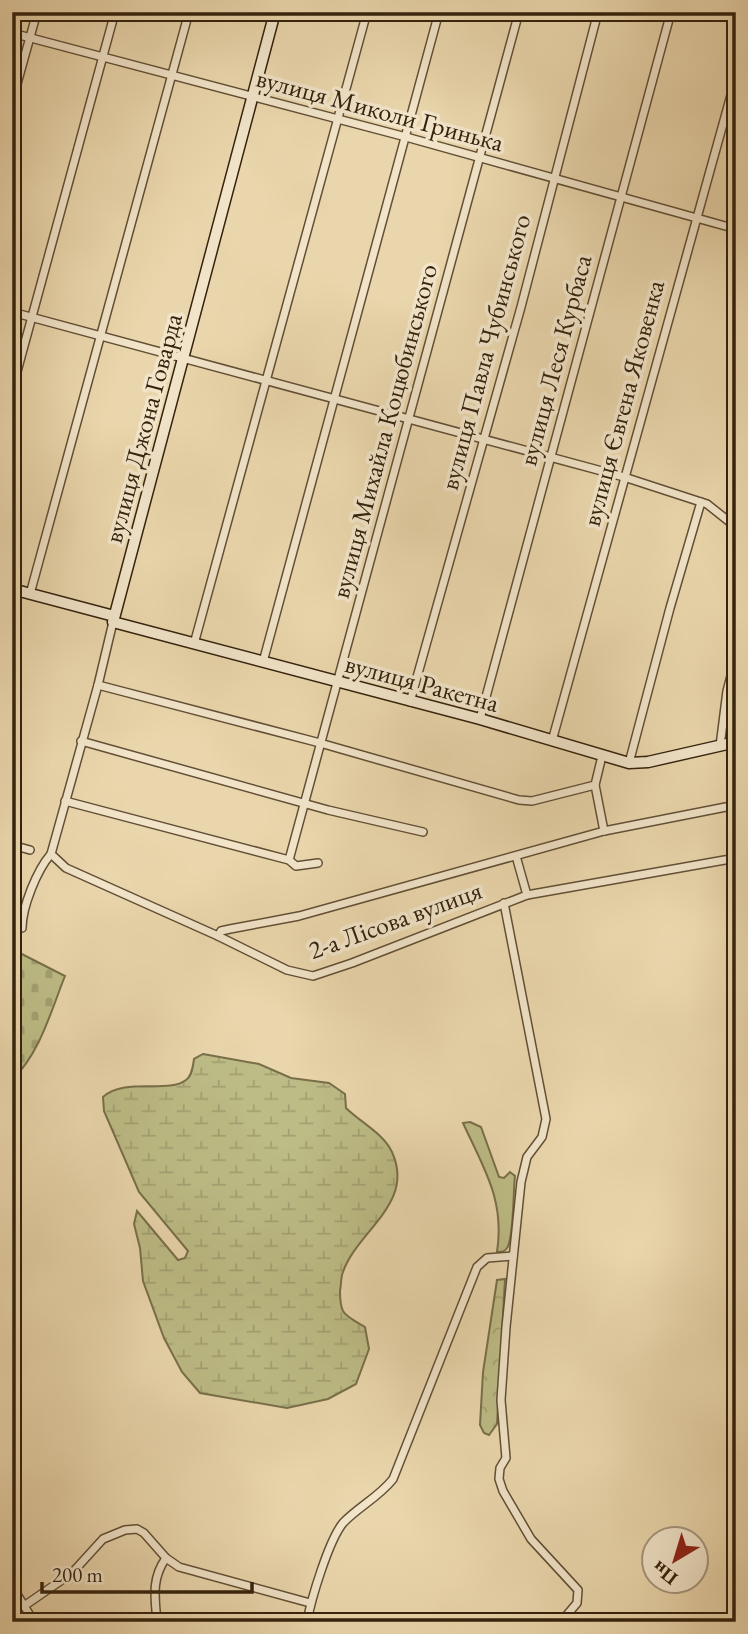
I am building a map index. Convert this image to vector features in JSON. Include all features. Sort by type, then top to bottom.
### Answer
[{"type":"street","points":[[12,102],[37,12]]},
{"type":"street","points":[[12,390],[115,12]]},
{"type":"street","points":[[30,594],[189,12]]},
{"type":"street","name":"вулиця Джона Говарда","points":[[22,928],[22,914],[45,861],[51,854],[98,685],[113,619],[275,12]]},
{"type":"street","points":[[194,644],[367,12]]},
{"type":"street","points":[[263,662],[439,12]]},
{"type":"street","name":"вулиця Михайла Коцюбинського","points":[[289,860],[519,12]]},
{"type":"street","name":"вулиця Павла Чубинського","points":[[410,702],[521,307],[598,12]]},
{"type":"street","name":"вулиця Леся Курбаса","points":[[480,719],[670,12]]},
{"type":"street","name":"вулиця Миколи Гринька","points":[[12,33],[407,137],[736,229]]},
{"type":"street","name":"вулиця Євгена Яковенка","points":[[552,741],[736,77]]},
{"type":"street","points":[[12,312],[624,477],[715,508],[736,527]]},
{"type":"street","points":[[629,763],[701,502]]},
{"type":"street","points":[[736,567],[732,602],[736,611]]},
{"type":"street","name":"вулиця Ракетна","points":[[12,589],[194,644],[480,719],[629,763],[642,764],[736,742]]},
{"type":"street","points":[[720,746],[727,691],[736,657]]},
{"type":"street","points":[[98,685],[526,801],[595,785]]},
{"type":"street","points":[[81,741],[305,803],[423,832]]},
{"type":"street","points":[[602,756],[595,785],[604,831]]},
{"type":"street","points":[[65,801],[289,860],[298,867],[318,863]]},
{"type":"street","points":[[218,936],[220,931],[299,916],[604,831],[736,805]]},
{"type":"street","points":[[12,845],[30,850]]},
{"type":"street","name":"2-а Лісова вулиця","points":[[51,854],[66,868],[287,970],[313,976],[527,895],[736,858]]},
{"type":"street","points":[[516,856],[527,895]]},
{"type":"street","points":[[504,903],[546,1119],[542,1137],[530,1150],[522,1171],[501,1400],[506,1458],[500,1468],[499,1479],[503,1491],[531,1539],[576,1587],[579,1597],[577,1603],[561,1622]]},
{"type":"street","points":[[307,1622],[310,1603],[341,1527],[384,1491],[393,1479],[477,1267],[487,1258],[513,1255]]},
{"type":"street","points":[[24,1606],[72,1573],[103,1539],[125,1530],[137,1529],[179,1567],[310,1603]]},
{"type":"street","points":[[157,1622],[154,1585],[166,1558]]},
{"type":"street","points":[[12,1586],[34,1622]]},
{"type":"green space","points":[[12,949],[65,976],[37,1044],[12,1080]]},
{"type":"green space","points":[[203,1054],[259,1064],[291,1078],[329,1083],[345,1094],[346,1108],[377,1133],[392,1152],[397,1171],[396,1187],[390,1203],[349,1259],[341,1278],[342,1309],[347,1316],[365,1327],[369,1349],[356,1384],[328,1399],[287,1408],[200,1393],[182,1372],[164,1338],[143,1281],[140,1248],[134,1224],[137,1211],[178,1260],[185,1258],[188,1251],[139,1192],[104,1111],[103,1097],[123,1088],[178,1084],[188,1078],[194,1059]]},
{"type":"green space","points":[[470,1122],[481,1127],[499,1177],[504,1178],[510,1172],[515,1176],[511,1235],[503,1252],[497,1252],[498,1216],[491,1185],[463,1123]]},
{"type":"green space","points":[[505,1279],[497,1424],[489,1435],[484,1433],[480,1425],[483,1372],[497,1280]]}]
